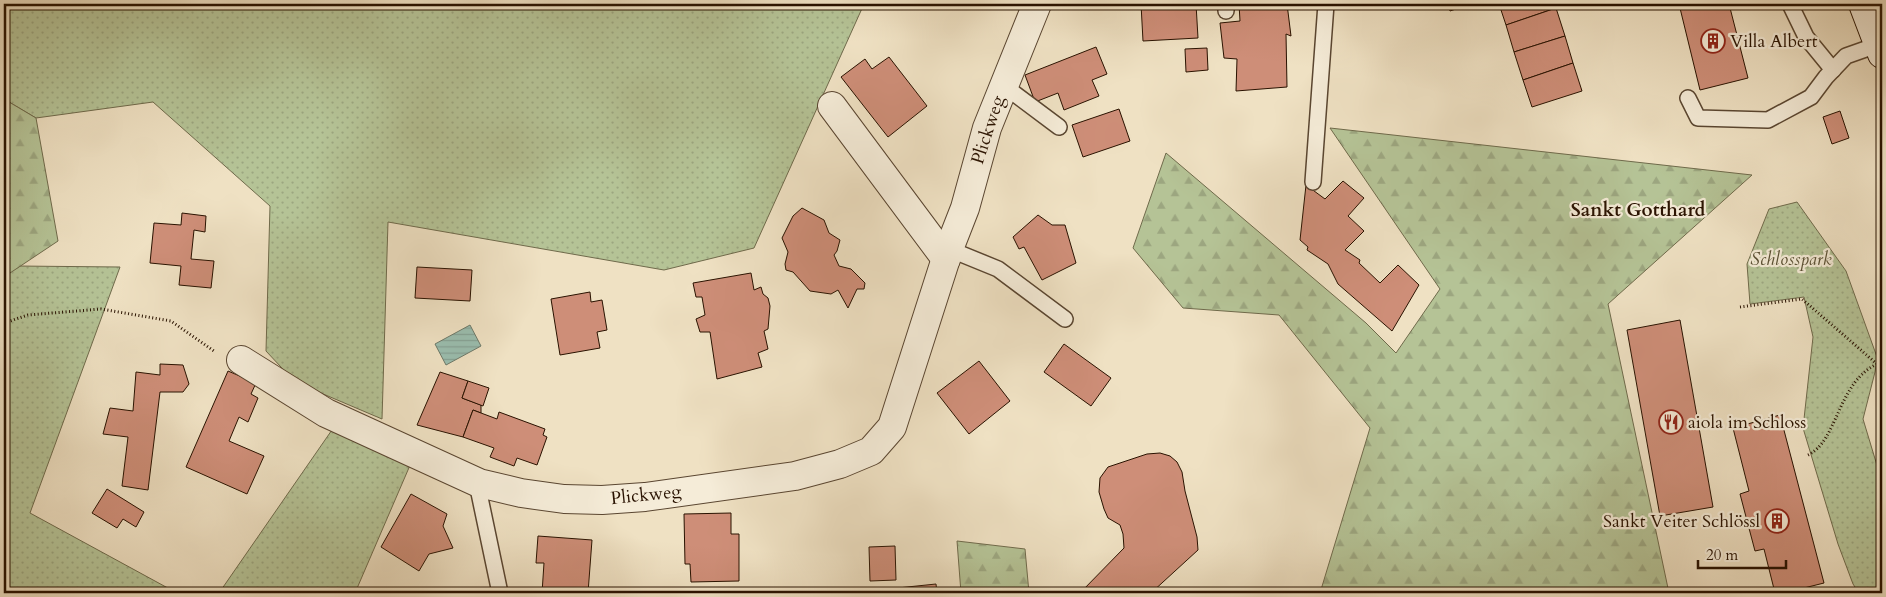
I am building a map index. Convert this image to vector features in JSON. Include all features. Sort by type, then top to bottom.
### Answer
[{"type":"street","name":"Plickweg","points":[[240,360],[326,413],[479,483],[521,493],[564,499],[602,500],[645,497],[795,476],[840,464],[871,450],[892,427],[948,254],[965,208],[986,128],[1037,4]]},
{"type":"street","points":[[1863,4],[1881,47]]},
{"type":"street","points":[[832,106],[948,254]]},
{"type":"lane","points":[[1313,182],[1326,4]]},
{"type":"lane","points":[[1790,4],[1806,37],[1833,70]]},
{"type":"lane","points":[[1688,98],[1698,118],[1768,120],[1811,96],[1846,56],[1881,47]]},
{"type":"lane","points":[[1003,85],[1059,127]]},
{"type":"lane","points":[[948,254],[998,269],[1065,319]]},
{"type":"lane","points":[[479,483],[479,493],[500,593]]},
{"type":"path","points":[[1740,307],[1802,299],[1877,364],[1882,366]]},
{"type":"path","points":[[4,323],[28,315],[101,309],[171,321],[214,351],[240,360]]},
{"type":"path","points":[[1808,455],[1816,451],[1824,439],[1852,386],[1867,369],[1877,364]]},
{"type":"green space","points":[[4,4],[864,4],[754,248],[664,270],[388,222],[382,419],[295,382],[266,351],[270,206],[153,102],[36,118],[4,99]]},
{"type":"green space","points":[[4,99],[36,118],[58,241],[4,277]]},
{"type":"green space","points":[[1330,128],[1752,175],[1608,304],[1669,593],[1320,593],[1370,428],[1279,315],[1183,308],[1133,248],[1166,153],[1366,323],[1396,353],[1440,289]]},
{"type":"green space","name":"Schlosspark","points":[[1797,202],[1846,271],[1877,357],[1863,419],[1882,482],[1882,593],[1859,593],[1853,584],[1838,544],[1803,428],[1813,337],[1804,297],[1750,304],[1747,264],[1769,209]]},
{"type":"green space","points":[[17,266],[120,267],[30,513],[177,593],[4,593],[4,277]]},
{"type":"green space","points":[[334,427],[411,463],[355,593],[219,593]]},
{"type":"green space","points":[[957,541],[1025,549],[1029,593],[961,593]]},
{"type":"shaded area","points":[[470,325],[481,346],[446,365],[435,344]]},
{"type":"building","points":[[1141,4],[1196,4],[1198,38],[1143,41]]},
{"type":"building","points":[[1239,4],[1287,4],[1291,36],[1286,34],[1287,87],[1236,91],[1237,59],[1224,58],[1220,23],[1240,21]]},
{"type":"building","points":[[1448,4],[1471,4],[1450,11]]},
{"type":"building","points":[[1499,4],[1555,4],[1556,8],[1506,25]]},
{"type":"building","name":"Villa Albert","points":[[1679,4],[1729,4],[1748,78],[1700,90]]},
{"type":"building","points":[[1556,8],[1565,36],[1514,52],[1506,25]]},
{"type":"building","points":[[1565,36],[1573,63],[1523,80],[1514,52]]},
{"type":"building","points":[[1096,47],[1107,74],[1092,80],[1099,96],[1064,110],[1058,93],[1035,102],[1025,75]]},
{"type":"building","points":[[1207,48],[1208,70],[1186,72],[1185,49]]},
{"type":"building","points":[[889,57],[927,106],[888,137],[841,77],[865,59],[872,69]]},
{"type":"building","points":[[1573,63],[1582,91],[1532,107],[1523,80]]},
{"type":"building","points":[[1119,109],[1130,141],[1083,157],[1072,125]]},
{"type":"building","points":[[1840,111],[1849,138],[1832,144],[1823,117]]},
{"type":"building","points":[[1343,181],[1364,198],[1348,216],[1364,231],[1345,250],[1360,260],[1359,263],[1380,283],[1398,265],[1419,285],[1392,331],[1338,284],[1328,264],[1307,250],[1308,247],[1300,240],[1306,185],[1325,199]]},
{"type":"building","points":[[802,208],[824,220],[829,233],[840,240],[834,255],[839,266],[851,269],[865,283],[864,289],[857,289],[848,308],[838,290],[831,294],[810,291],[793,272],[786,270],[785,264],[788,252],[782,238],[793,216]]},
{"type":"building","points":[[182,213],[206,216],[205,232],[194,230],[191,259],[214,261],[211,288],[179,285],[181,266],[150,263],[154,223],[181,225]]},
{"type":"building","points":[[1038,215],[1052,225],[1065,225],[1076,263],[1042,280],[1024,247],[1019,249],[1013,237]]},
{"type":"building","points":[[417,267],[472,270],[470,301],[415,298]]},
{"type":"building","points":[[751,273],[754,290],[761,287],[763,294],[768,298],[770,306],[768,329],[764,331],[768,349],[758,353],[762,367],[717,379],[710,332],[700,332],[696,319],[705,315],[702,297],[696,297],[693,283]]},
{"type":"building","points":[[590,292],[591,302],[602,300],[607,330],[597,332],[600,348],[560,355],[551,299]]},
{"type":"building","name":"aiola im Schloss","points":[[1680,320],[1713,507],[1660,516],[1627,330]]},
{"type":"building","points":[[1064,344],[1111,378],[1091,406],[1044,372]]},
{"type":"building","points":[[979,361],[1010,401],[969,434],[937,393]]},
{"type":"building","points":[[160,364],[183,365],[189,384],[183,392],[160,392],[148,490],[122,486],[128,437],[103,434],[110,408],[133,411],[136,372],[160,375]]},
{"type":"building","points":[[228,371],[256,383],[251,394],[258,398],[248,422],[239,417],[229,441],[264,456],[247,494],[186,467]]},
{"type":"building","points":[[440,372],[468,381],[462,398],[481,405],[481,413],[473,410],[463,437],[417,425]]},
{"type":"building","points":[[468,381],[489,388],[483,406],[462,398]]},
{"type":"building","points":[[473,410],[497,419],[499,412],[545,429],[543,435],[547,437],[537,465],[517,458],[514,466],[490,457],[494,448],[463,437]]},
{"type":"building","name":"Sankt Veiter Schlössl","points":[[1780,415],[1824,583],[1784,593],[1775,593],[1764,549],[1755,551],[1740,494],[1749,491],[1733,428]]},
{"type":"building","points":[[1160,453],[1170,456],[1177,462],[1182,472],[1197,537],[1198,550],[1151,593],[1080,593],[1124,548],[1120,525],[1108,518],[1104,509],[1099,492],[1100,478],[1108,467],[1147,454]]},
{"type":"building","points":[[107,489],[144,512],[136,527],[123,519],[117,528],[92,513]]},
{"type":"building","points":[[411,494],[447,514],[443,526],[453,548],[429,554],[419,571],[381,547]]},
{"type":"building","points":[[731,513],[731,534],[739,534],[739,581],[691,582],[690,564],[685,564],[684,514]]},
{"type":"building","points":[[538,536],[592,540],[588,593],[542,593],[544,563],[536,563]]},
{"type":"building","points":[[895,546],[896,580],[870,581],[869,547]]},
{"type":"building","points":[[936,584],[937,593],[888,593],[888,589]]},
{"type":"place","name":"Villa Albert","points":[[1713,41]]},
{"type":"place","name":"aiola im Schloss","points":[[1671,422]]},
{"type":"place","name":"Sankt Veiter Schlössl","points":[[1777,521]]},
{"type":"district","name":"Sankt Gotthard","points":[[1638,210]]}]
